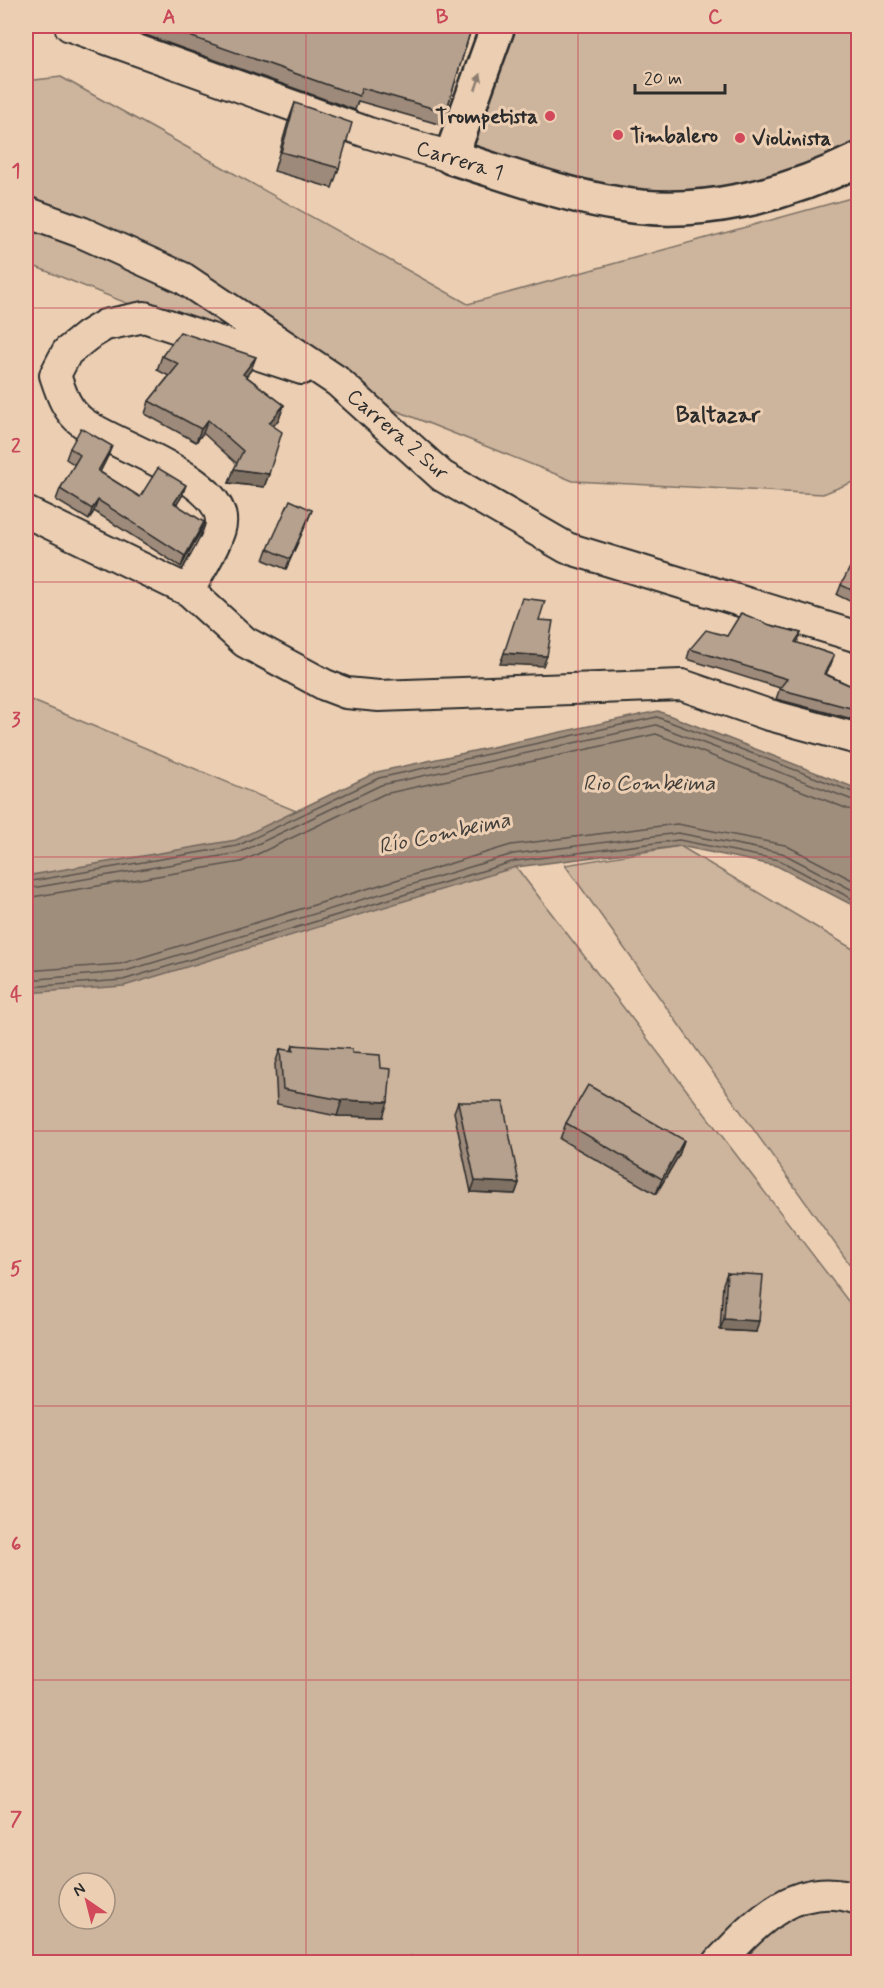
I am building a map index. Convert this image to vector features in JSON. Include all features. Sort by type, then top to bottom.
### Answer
[{"type":"street","name":"Carrera 1","points":[[70,26],[369,133],[575,195],[620,205],[652,208],[689,207],[780,192],[820,178],[858,160]]},
{"type":"street","points":[[452,158],[498,26]]},
{"type":"street","name":"Carrera 2 Sur","points":[[26,212],[81,232],[183,278],[337,381],[442,476],[567,548],[858,637]]},
{"type":"street","points":[[189,591],[221,528],[216,504],[195,482],[82,422],[63,400],[55,375],[67,352],[105,325],[144,317],[337,381]]},
{"type":"street","points":[[26,512],[189,591],[245,642],[325,685],[346,693],[379,696],[682,685],[766,714],[858,739]]},
{"type":"street","points":[[719,1962],[758,1921],[797,1899],[838,1892],[858,1899]]},
{"type":"path","points":[[767,26],[858,30]]},
{"type":"shaded area","points":[[498,26],[756,26],[858,30],[858,160],[689,207],[451,157]]},
{"type":"shaded area","points":[[61,77],[468,304],[858,196],[858,480],[823,494],[573,481],[26,263],[26,81]]},
{"type":"shaded area","points":[[26,698],[296,811],[516,867],[858,1314],[858,1962],[26,1962]]},
{"type":"shaded area","points":[[680,846],[858,952],[858,1276],[565,865]]},
{"type":"water","name":"Rio Combeima","points":[[658,711],[858,789],[858,908],[777,866],[680,846],[516,867],[124,986],[26,993],[26,876],[236,840],[377,772]]},
{"type":"building","points":[[161,26],[472,26],[446,112],[362,88],[359,96]]},
{"type":"building","points":[[295,103],[352,123],[339,168],[281,152]]},
{"type":"building","points":[[180,332],[256,357],[243,374],[284,405],[269,423],[282,432],[269,474],[234,469],[243,451],[208,420],[201,429],[149,401],[179,364],[162,356]]},
{"type":"building","points":[[81,428],[112,446],[98,471],[140,497],[158,468],[186,485],[174,503],[204,522],[185,556],[98,500],[92,509],[60,489],[80,455],[70,448]]},
{"type":"building","points":[[290,500],[312,510],[290,559],[268,549]]},
{"type":"building","points":[[858,555],[858,593],[841,585]]},
{"type":"building","points":[[522,598],[545,601],[539,620],[553,621],[547,656],[504,653]]},
{"type":"building","points":[[741,613],[770,625],[801,633],[795,642],[834,655],[824,674],[858,689],[858,710],[779,689],[787,679],[690,649],[706,630],[727,636]]},
{"type":"building","points":[[293,1045],[352,1049],[352,1053],[380,1055],[381,1068],[391,1069],[388,1102],[342,1100],[283,1089],[280,1049],[293,1051]]},
{"type":"building","points":[[588,1085],[684,1140],[662,1179],[566,1123]]},
{"type":"building","points":[[458,1102],[503,1102],[519,1183],[475,1181]]},
{"type":"building","points":[[727,1273],[763,1275],[759,1321],[724,1319]]},
{"type":"building","points":[[411,1956],[416,1962],[403,1962]]},
{"type":"place","name":"Trompetista","points":[[550,116]]},
{"type":"place","name":"Timbalero","points":[[618,135]]},
{"type":"place","name":"Violinista","points":[[740,138]]},
{"type":"district","name":"Baltazar","points":[[718,414]]},
{"type":"water label","name":"Río Combeima","points":[[444,832]]}]
